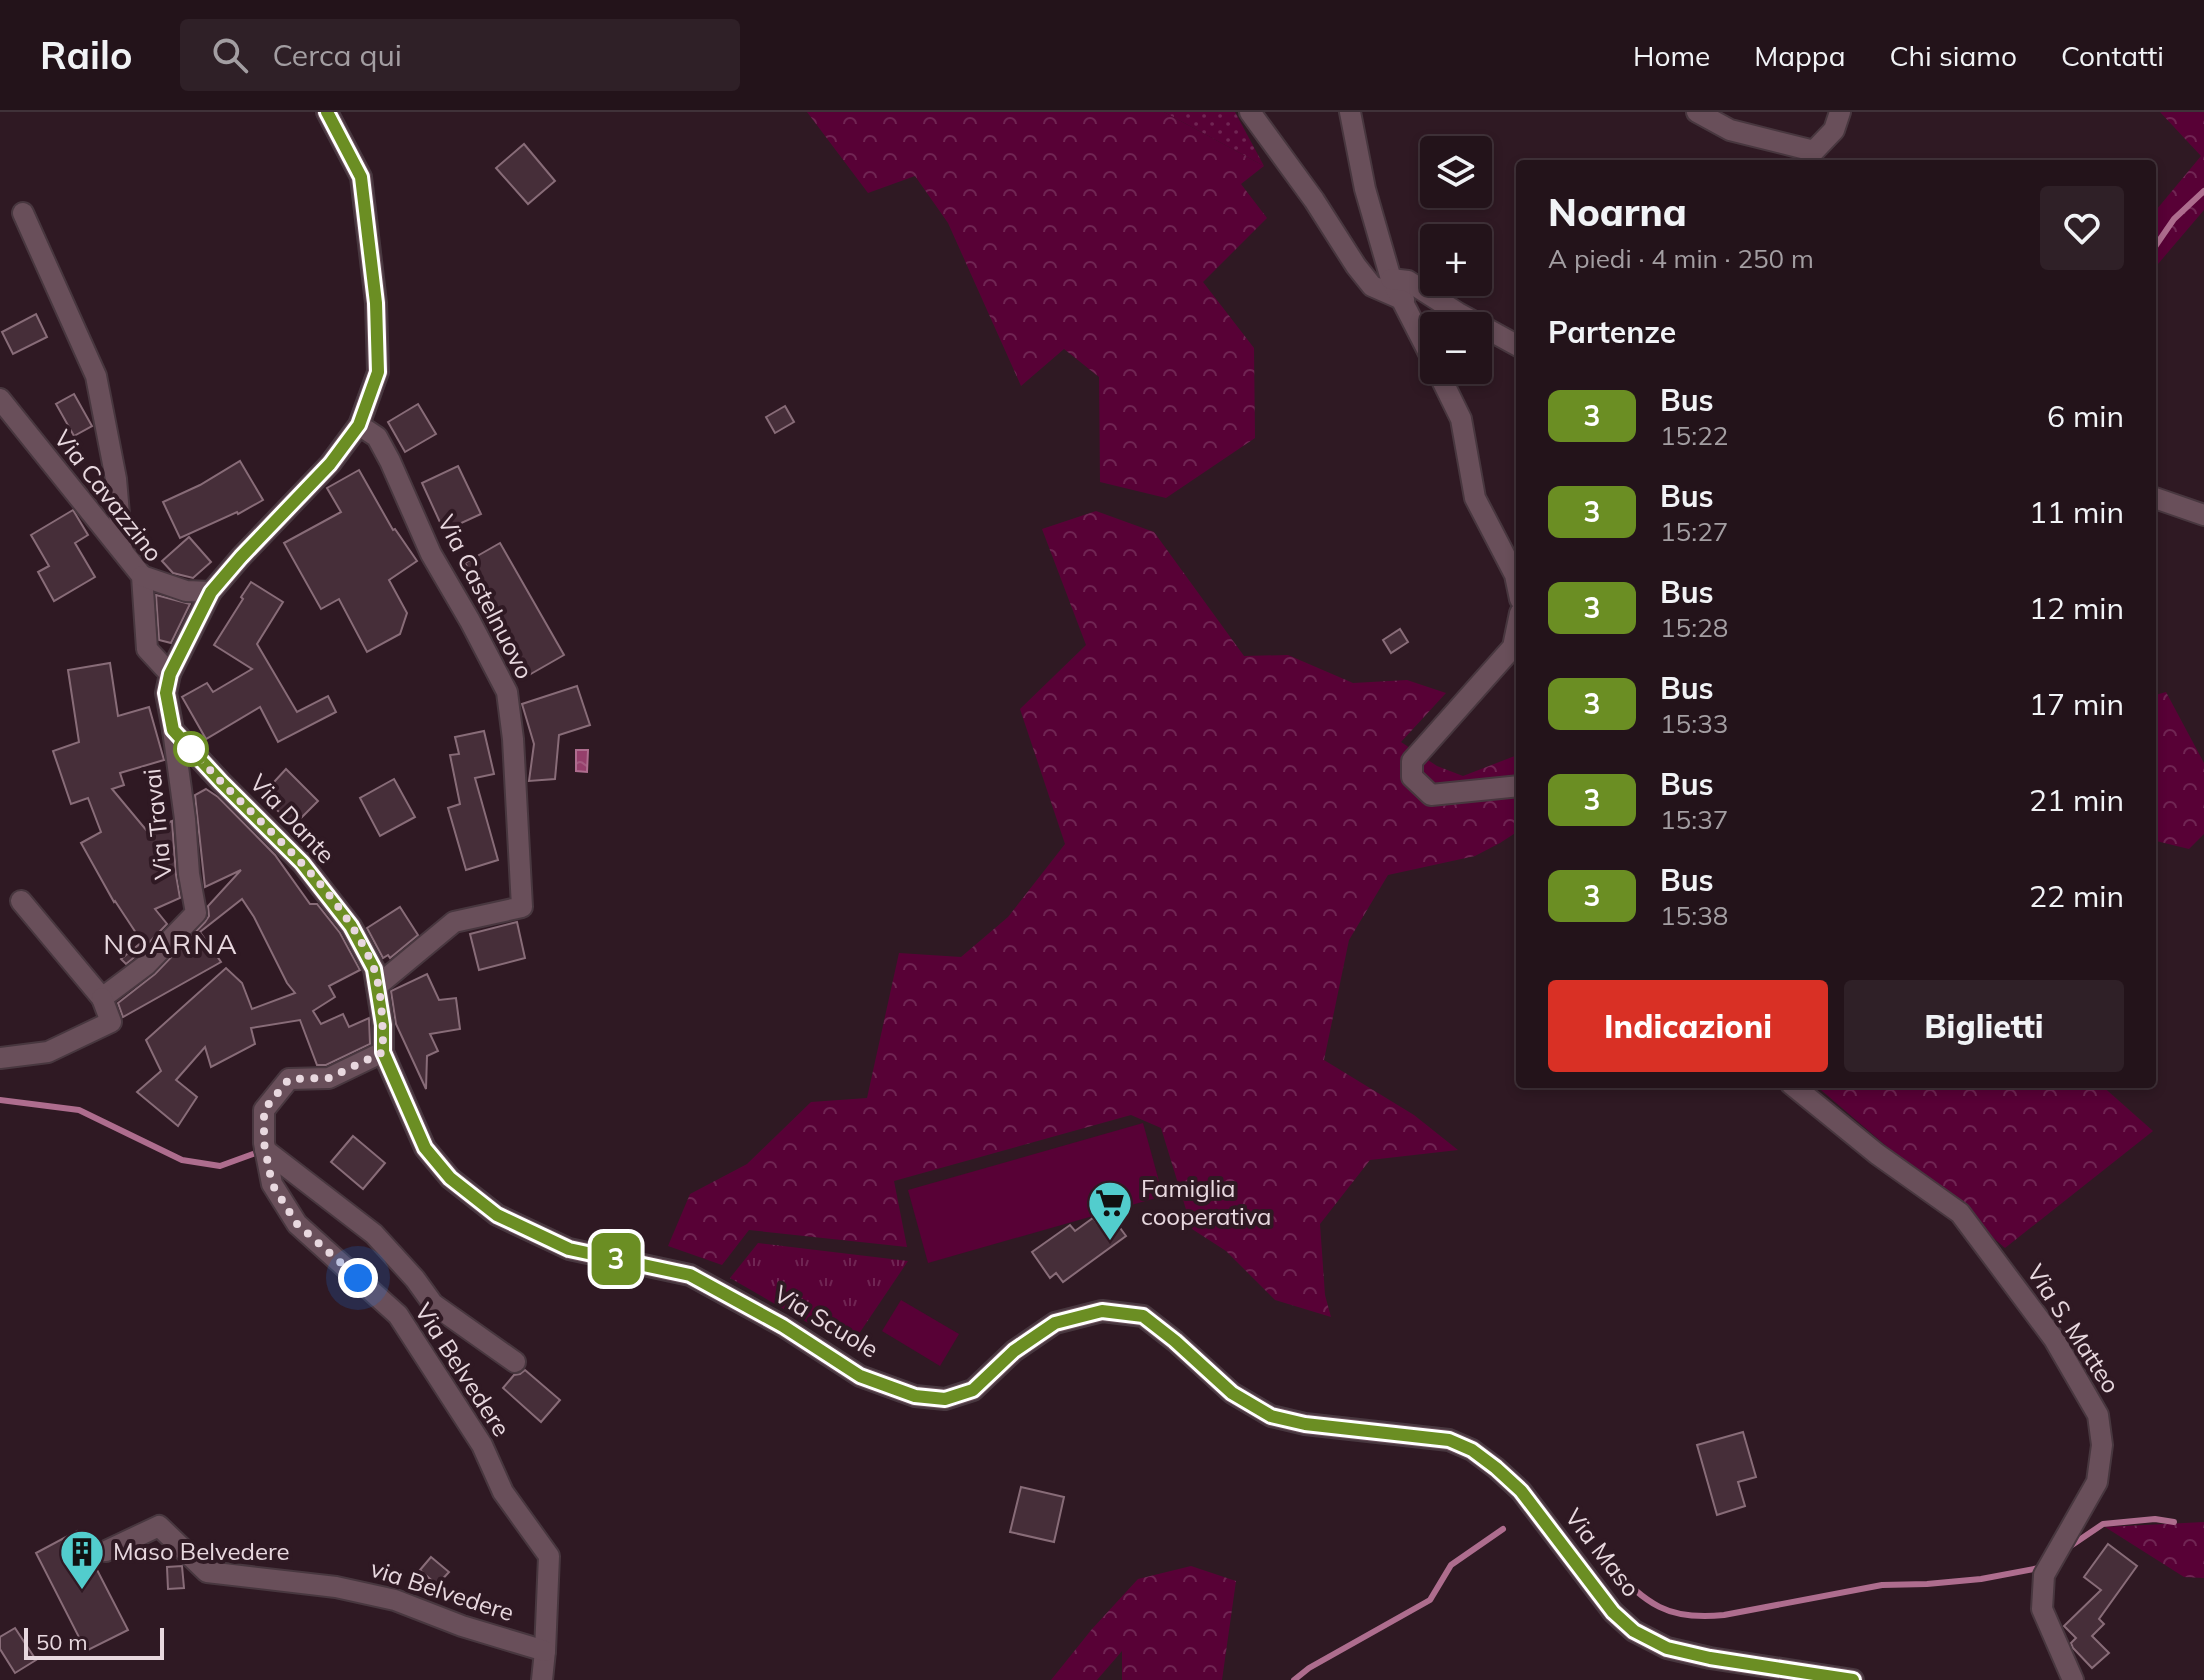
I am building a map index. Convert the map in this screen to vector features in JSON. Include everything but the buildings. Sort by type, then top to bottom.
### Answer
[{"type":"street","points":[[173,730],[166,693],[170,674],[211,592],[330,464],[359,425],[378,372],[376,303],[361,177],[327,112]]},
{"type":"street","points":[[1250,112],[1372,286],[1404,300]]},
{"type":"street","points":[[1350,112],[1365,189],[1391,279],[1420,334]]},
{"type":"street","points":[[1697,112],[1730,130],[1814,151],[1834,130],[1840,112]]},
{"type":"street","points":[[23,213],[96,376],[116,479],[122,549]]},
{"type":"street","points":[[1391,279],[1408,281],[1516,345]]},
{"type":"street","points":[[1444,384],[1461,419],[1475,498],[1516,580]]},
{"type":"street","name":"Via Cavazzino","points":[[0,399],[142,576],[147,649],[170,674]]},
{"type":"street","name":"Via Castelnuovo","points":[[359,425],[377,437],[384,449],[431,554],[507,692],[513,739],[522,907],[454,922],[377,986]]},
{"type":"street","points":[[2156,498],[2204,515]]},
{"type":"street","points":[[142,576],[186,591],[211,592]]},
{"type":"street","points":[[1516,632],[1513,647],[1412,761],[1412,777],[1431,795],[1516,786]]},
{"type":"street","name":"Via Travai","points":[[102,998],[146,965],[196,913],[173,730]]},
{"type":"street","name":"Via Dante","points":[[173,730],[310,874],[351,926],[374,969],[383,1025],[383,1052]]},
{"type":"street","points":[[0,1058],[48,1052],[111,1022],[102,998],[21,901]]},
{"type":"street","name":"Via Belvedere","points":[[383,1052],[329,1078],[289,1079],[264,1110],[265,1150],[272,1184],[297,1224],[398,1315],[482,1445],[503,1492],[549,1556],[542,1680]]},
{"type":"street","name":"Via Scuole","points":[[383,1052],[425,1148],[450,1178],[497,1215],[569,1249],[690,1275],[783,1326],[860,1376],[915,1396],[945,1399],[973,1390],[1014,1351],[1055,1323],[1102,1311],[1143,1316],[1232,1393],[1271,1416],[1305,1424],[1449,1440],[1472,1450]]},
{"type":"street","name":"Via S. Matteo","points":[[1796,1088],[1877,1154],[1960,1213],[2054,1339],[2098,1415],[2102,1445],[2097,1482],[2044,1575],[2042,1609],[2073,1680]]},
{"type":"street","name":"Via Belvedere","points":[[265,1150],[374,1234],[433,1304],[515,1362]]},
{"type":"street","name":"Via Maso","points":[[1472,1450],[1521,1491],[1613,1612],[1634,1631],[1667,1648],[1710,1658],[1853,1680]]},
{"type":"street","name":"via Belvedere","points":[[106,1551],[159,1526],[207,1572],[366,1593],[545,1651]]},
{"type":"green space","points":[[807,112],[1164,112],[1264,166],[1241,184],[1267,218],[1203,282],[1254,348],[1255,438],[1166,498],[1100,482],[1099,377],[1064,349],[1021,386],[948,223],[915,176],[868,193]]},
{"type":"green space","points":[[1164,112],[1235,112],[1264,166]]},
{"type":"green space","points":[[2160,112],[2204,112],[2204,210],[2156,266],[2156,210],[2201,156]]},
{"type":"green space","points":[[1096,511],[1154,532],[1244,656],[1288,655],[1353,683],[1407,680],[1446,693],[1401,742],[1437,766],[1463,776],[1516,756],[1516,833],[1475,856],[1388,875],[1349,940],[1324,1060],[1414,1115],[1458,1150],[1370,1160],[1320,1224],[1325,1295],[1331,1317],[1275,1300],[1226,1251],[1192,1229],[1161,1128],[1131,1115],[894,1181],[907,1247],[749,1230],[722,1265],[668,1246],[690,1194],[747,1164],[811,1102],[867,1098],[899,953],[961,957],[1008,917],[1065,844],[1020,709],[1086,645],[1042,529]]},
{"type":"green space","points":[[2166,692],[2204,763],[2204,834],[2189,849],[2156,841],[2156,695]]},
{"type":"green space","points":[[1819,1088],[2105,1088],[2153,1131],[2005,1248]]},
{"type":"green space","points":[[1143,1123],[1163,1196],[928,1263],[908,1190]]},
{"type":"green space","points":[[758,1243],[908,1261],[850,1347],[730,1278]]},
{"type":"green space","points":[[901,1300],[959,1334],[940,1366],[882,1331]]},
{"type":"green space","points":[[2204,1522],[2204,1578],[2184,1577],[2105,1527]]},
{"type":"green space","points":[[1191,1566],[1236,1581],[1222,1680],[1122,1680],[1122,1651],[1097,1680],[1051,1680],[1138,1579]]},
{"type":"water","points":[[576,750],[588,750],[587,772],[576,771]]},
{"type":"waterway","points":[[2156,245],[2174,219],[2204,191]]},
{"type":"waterway","points":[[0,1100],[79,1110],[182,1160],[220,1166],[253,1154]]},
{"type":"waterway","points":[[2069,1547],[2103,1524],[2155,1519],[2174,1522]]},
{"type":"waterway","points":[[1294,1680],[1309,1668],[1430,1600],[1451,1565],[1503,1529]]},
{"type":"waterway","points":[[1609,1565],[1635,1590],[1659,1607],[1704,1616],[1724,1615],[1882,1585],[1981,1579],[2043,1565]]},
{"type":"bus line","name":"3","points":[[327,112],[361,177],[376,303],[378,372],[359,425],[330,464],[211,592],[170,674],[166,693],[173,730],[302,863],[351,926],[374,969],[383,1025],[383,1052],[425,1148],[450,1178],[497,1215],[569,1249],[690,1275],[783,1326],[860,1376],[915,1396],[945,1399],[973,1390],[1014,1351],[1055,1323],[1102,1311],[1143,1316],[1232,1393],[1271,1416],[1305,1424],[1449,1440],[1472,1450],[1521,1491],[1613,1612],[1634,1631],[1667,1648],[1710,1658],[1853,1680]]},
{"type":"place","name":"Famiglia cooperativa","points":[[1110,1242]]},
{"type":"place","name":"Maso Belvedere","points":[[82,1591]]},
{"type":"district","name":"NOARNA","points":[[171,944]]},
{"type":"route","points":[[191,749],[302,863],[351,926],[374,969],[383,1025],[383,1052],[329,1078],[289,1079],[264,1110],[264,1143],[272,1184],[297,1224],[358,1278]]}]
